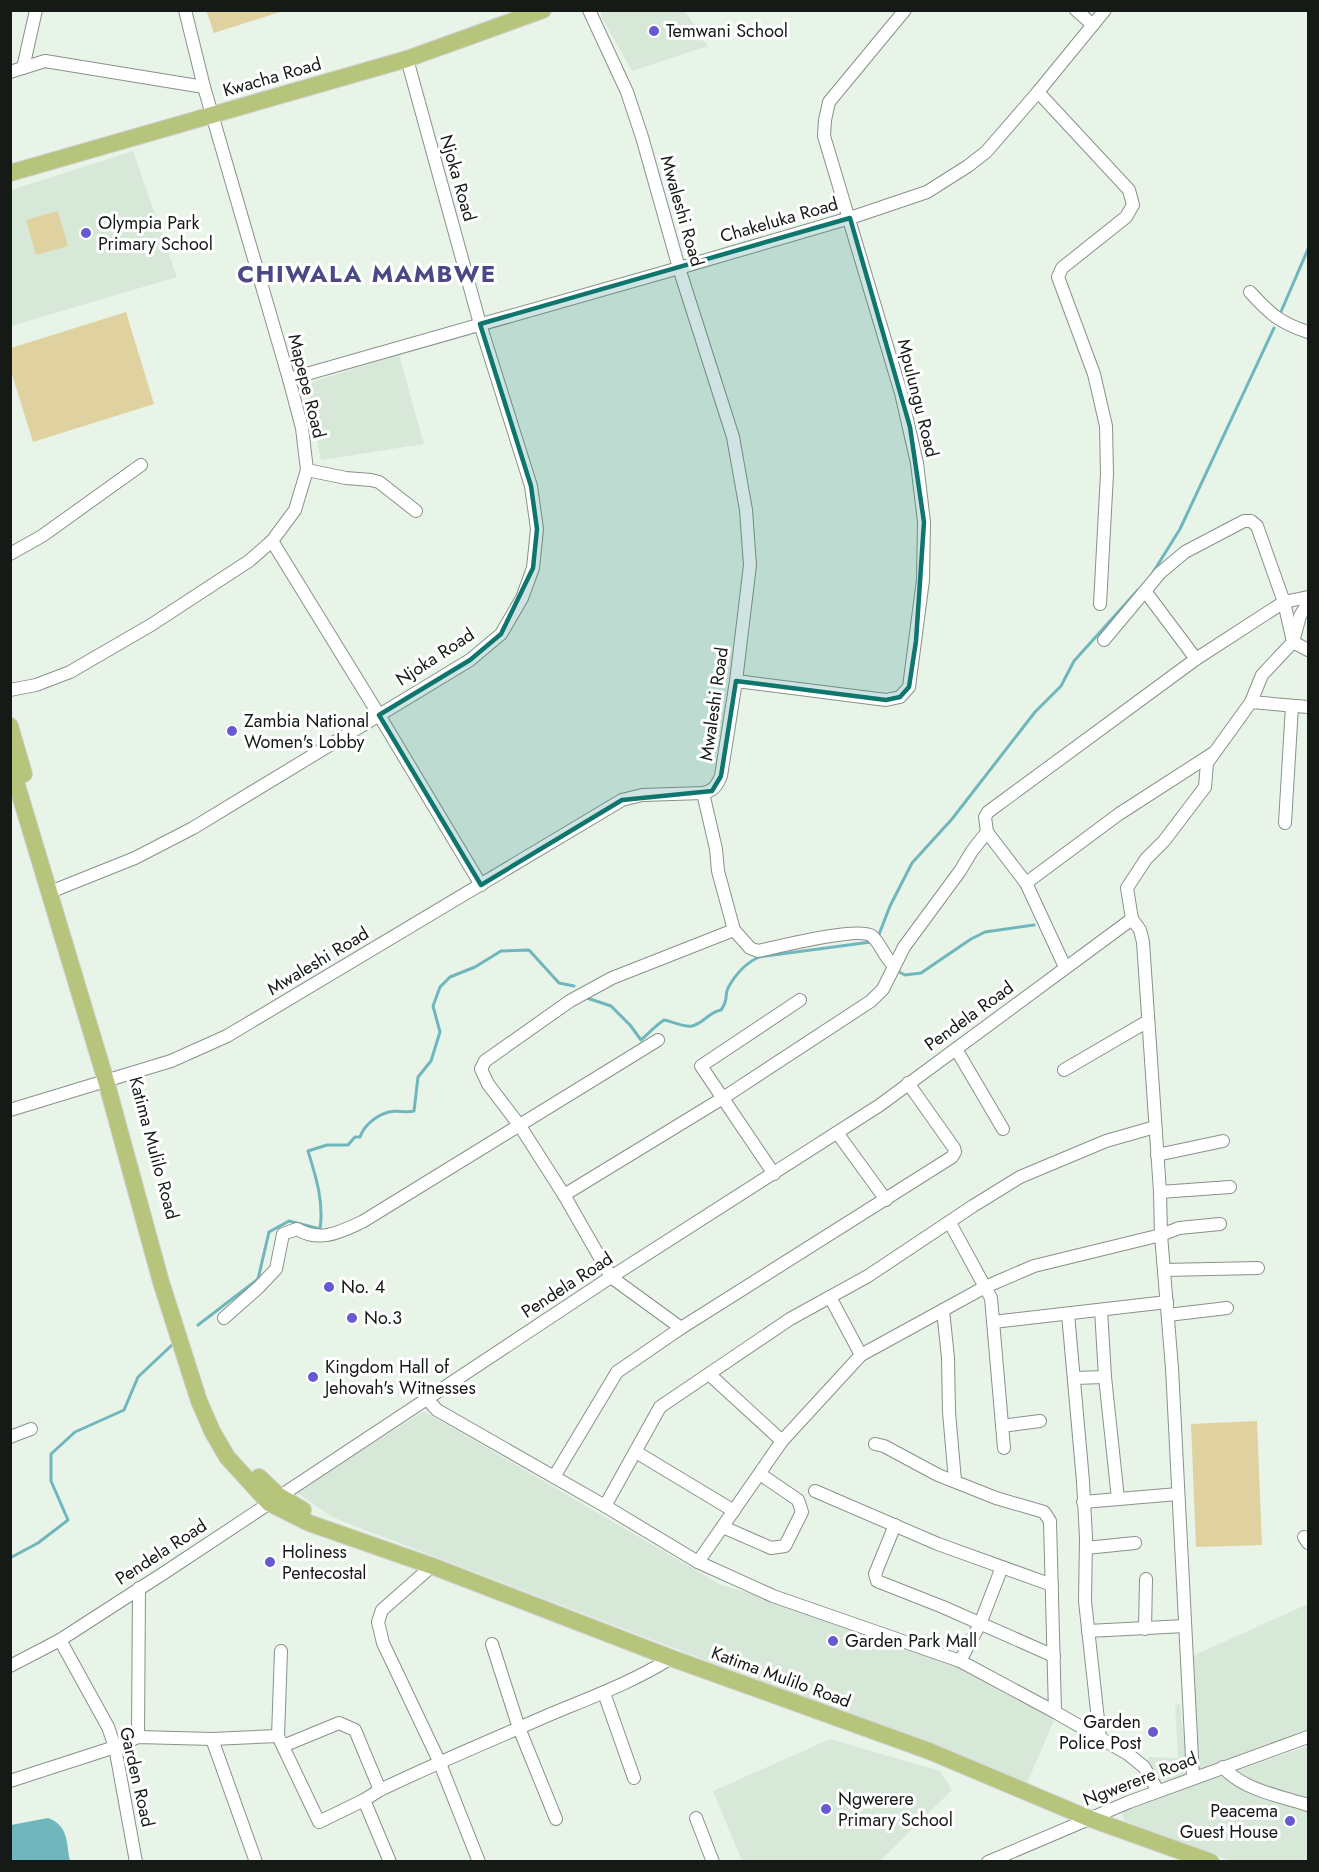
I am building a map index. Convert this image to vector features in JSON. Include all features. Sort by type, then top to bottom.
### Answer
[{"type":"main road","name":"Kwacha Road","points":[[10,173],[407,58],[543,10]]},
{"type":"main road","name":"Katima Mulilo Road","points":[[10,726],[13,758],[55,890],[110,1079],[161,1282],[199,1401],[227,1457],[274,1500],[309,1523],[432,1566],[671,1658],[929,1751],[1088,1818],[1211,1862]]},
{"type":"street","points":[[17,70],[36,10]]},
{"type":"street","name":"Mapepe Road","points":[[10,690],[36,685],[79,666],[151,625],[249,561],[272,542],[295,510],[307,470],[302,428],[289,378],[204,87],[184,10]]},
{"type":"street","name":"Mwaleshi Road","points":[[10,1110],[171,1061],[227,1036],[622,800],[642,795],[712,791],[721,776],[736,681],[750,565],[746,510],[733,437],[679,268],[627,92],[589,10]]},
{"type":"street","name":"Mpulungu Road","points":[[736,681],[886,700],[900,697],[909,687],[923,580],[924,522],[917,463],[901,393],[824,135],[829,102],[905,10]]},
{"type":"street","points":[[1076,10],[1093,25]]},
{"type":"street","name":"Chakeluka Road","points":[[289,378],[679,268],[850,218],[927,192],[986,152],[1105,10]]},
{"type":"street","name":"Njoka Road","points":[[55,890],[135,858],[193,828],[470,660],[501,634],[522,598],[533,568],[537,529],[531,486],[480,324],[407,58]]},
{"type":"street","points":[[17,70],[45,61],[204,87]]},
{"type":"street","points":[[1038,92],[1129,190],[1133,205],[1126,217],[1062,268],[1058,277],[1094,374],[1106,426],[1107,474],[1100,604]]},
{"type":"street","points":[[1250,292],[1269,313],[1295,328],[1308,332]]},
{"type":"street","points":[[10,554],[42,536],[141,465]]},
{"type":"street","points":[[307,470],[379,482],[416,511]]},
{"type":"street","points":[[1104,640],[1160,573],[1185,552],[1244,521],[1251,521],[1257,526],[1284,602],[1293,642],[1308,650]]},
{"type":"street","points":[[272,542],[481,885]]},
{"type":"street","points":[[1145,591],[1196,659]]},
{"type":"street","points":[[1065,967],[1026,884],[987,832],[985,817],[1196,659],[1284,602],[1308,597]]},
{"type":"street","points":[[1193,1777],[1168,1315],[1143,942],[1140,930],[1132,920],[1127,888],[1146,859],[1164,841],[1205,787],[1207,763],[1251,702],[1262,675],[1293,642],[1300,616],[1308,603]]},
{"type":"street","points":[[1251,702],[1308,707]]},
{"type":"street","points":[[1285,823],[1292,706]]},
{"type":"street","points":[[1026,884],[1119,814],[1215,752]]},
{"type":"street","points":[[703,793],[716,849],[718,871],[734,930],[750,948],[758,951],[845,934],[866,933],[874,937],[886,959],[894,966]]},
{"type":"street","points":[[564,1195],[723,1098],[871,1001],[891,977],[904,947],[987,832]]},
{"type":"street","name":"Pendela Road","points":[[10,1665],[60,1640],[611,1277],[838,1134],[1132,920]]},
{"type":"street","points":[[681,1328],[611,1277],[564,1195],[520,1126],[488,1084],[481,1069],[485,1061],[570,1001],[612,978],[734,930]]},
{"type":"street","points":[[774,1174],[701,1066],[800,1000]]},
{"type":"street","points":[[1064,1070],[1148,1021]]},
{"type":"street","points":[[224,1318],[276,1269],[283,1234],[297,1229],[306,1234],[333,1236],[362,1222],[658,1040]]},
{"type":"street","points":[[956,1049],[1003,1129]]},
{"type":"street","points":[[554,1477],[617,1372],[681,1328],[952,1157],[955,1152],[908,1083]]},
{"type":"street","points":[[605,1506],[660,1407],[790,1319],[868,1276],[950,1223],[972,1206],[1020,1177],[1106,1141],[1155,1127]]},
{"type":"street","points":[[838,1134],[886,1200]]},
{"type":"street","points":[[1157,1155],[1222,1141]]},
{"type":"street","points":[[1160,1192],[1230,1187]]},
{"type":"street","points":[[950,1223],[991,1298],[1005,1448]]},
{"type":"street","points":[[698,1562],[782,1441],[861,1355],[985,1287],[1034,1266],[1161,1235],[1179,1228],[1220,1224]]},
{"type":"street","points":[[1164,1270],[1258,1268]]},
{"type":"street","points":[[830,1297],[861,1355]]},
{"type":"street","points":[[993,1322],[1167,1302]]},
{"type":"street","points":[[1168,1315],[1227,1308]]},
{"type":"street","points":[[943,1310],[948,1358],[948,1412],[955,1481]]},
{"type":"street","points":[[1101,1310],[1105,1377],[1118,1499]]},
{"type":"street","points":[[1068,1314],[1086,1548],[1085,1601],[1100,1738]]},
{"type":"street","points":[[709,1374],[782,1441]]},
{"type":"street","points":[[1074,1378],[1105,1377]]},
{"type":"street","points":[[427,1400],[437,1410],[698,1562],[773,1596],[960,1661],[1128,1754],[1144,1767],[1158,1791]]},
{"type":"street","points":[[1002,1426],[1040,1421]]},
{"type":"street","points":[[10,1437],[31,1429]]},
{"type":"street","points":[[875,1444],[884,1446],[955,1481],[996,1498],[1044,1512],[1050,1521],[1055,1712]]},
{"type":"street","points":[[636,1452],[734,1511]]},
{"type":"street","points":[[723,1527],[771,1548],[785,1545],[802,1512],[801,1507],[798,1500],[759,1474]]},
{"type":"street","points":[[815,1491],[938,1544],[1052,1586]]},
{"type":"street","points":[[1083,1502],[1178,1494]]},
{"type":"street","points":[[895,1525],[875,1574],[877,1581],[1054,1656]]},
{"type":"street","points":[[1086,1548],[1135,1543]]},
{"type":"street","points":[[432,1566],[382,1610],[378,1622],[383,1643],[439,1761],[479,1862]]},
{"type":"street","points":[[960,1661],[980,1624],[1002,1567]]},
{"type":"street","points":[[1145,1629],[1146,1580]]},
{"type":"street","points":[[138,1737],[139,1588]]},
{"type":"street","points":[[1088,1631],[1185,1626]]},
{"type":"street","name":"Garden Road","points":[[60,1640],[108,1727],[115,1747],[136,1862]]},
{"type":"street","points":[[492,1644],[519,1728],[556,1819]]},
{"type":"street","points":[[281,1651],[280,1741],[319,1822],[439,1761],[604,1693],[671,1658]]},
{"type":"street","points":[[604,1693],[634,1778]]},
{"type":"street","points":[[10,1781],[115,1747],[138,1737],[280,1741],[339,1723],[355,1730],[380,1790]]},
{"type":"street","name":"Ngwerere Road","points":[[994,1860],[1088,1818],[1193,1777],[1308,1737]]},
{"type":"street","points":[[212,1739],[256,1862]]},
{"type":"street","points":[[1223,1767],[1232,1777],[1242,1783],[1308,1805]]},
{"type":"street","points":[[363,1800],[390,1862]]},
{"type":"street","points":[[696,1818],[713,1862]]},
{"type":"highlighted area","points":[[850,218],[910,427],[924,522],[916,641],[909,687],[900,697],[886,700],[736,681],[721,776],[712,791],[622,800],[481,885],[379,715],[470,660],[501,634],[533,568],[537,529],[531,486],[480,324]]},
{"type":"shaded area","points":[[206,10],[283,10],[283,11],[214,33]]},
{"type":"shaded area","name":"Temwani School","points":[[602,11],[685,11],[708,46],[632,71],[601,16]]},
{"type":"shaded area","name":"Olympia Park Primary School","points":[[133,151],[177,277],[11,326],[11,190]]},
{"type":"shaded area","points":[[58,211],[68,246],[36,255],[26,220]]},
{"type":"shaded area","points":[[126,312],[154,404],[33,442],[11,371],[11,348]]},
{"type":"shaded area","points":[[399,355],[424,444],[321,460],[305,384]]},
{"type":"shaded area","points":[[424,1411],[721,1585],[805,1609],[959,1666],[1055,1718],[1027,1783],[352,1525],[332,1517],[296,1492]]},
{"type":"shaded area","points":[[1257,1421],[1262,1545],[1196,1547],[1191,1424]]},
{"type":"shaded area","points":[[1308,1604],[1308,1731],[1197,1771],[1192,1656]]},
{"type":"shaded area","points":[[1180,1704],[1188,1775],[1160,1782],[1146,1764],[1149,1757],[1178,1758],[1175,1705]]},
{"type":"shaded area","name":"Ngwerere Primary School","points":[[830,1739],[940,1771],[952,1790],[880,1861],[742,1861],[713,1791]]},
{"type":"shaded area","points":[[1308,1746],[1308,1861],[1231,1861],[1124,1821],[1122,1811]]},
{"type":"water","points":[[48,1818],[60,1825],[63,1830],[70,1861],[11,1861],[11,1825]]},
{"type":"waterway","points":[[1280,314],[1308,249]]},
{"type":"waterway","points":[[1152,574],[1180,529],[1274,328]]},
{"type":"waterway","points":[[878,937],[890,906],[912,863],[952,819],[1035,712],[1061,686],[1074,661],[1138,590]]},
{"type":"waterway","points":[[897,971],[905,975],[921,973],[985,932],[1034,925]]},
{"type":"waterway","points":[[587,998],[611,1006],[641,1040],[664,1020],[692,1026],[721,1010],[728,988],[734,979],[745,966],[759,957],[872,943]]},
{"type":"waterway","points":[[198,1325],[258,1279],[269,1232],[289,1221],[320,1229],[320,1199],[308,1151],[327,1145],[348,1145],[355,1137],[360,1137],[368,1125],[384,1113],[414,1111],[418,1077],[431,1061],[440,1032],[433,1006],[440,987],[450,977],[475,967],[501,951],[529,950],[559,983],[574,986]]},
{"type":"waterway","points":[[10,1558],[38,1543],[68,1520],[51,1481],[51,1454],[75,1432],[124,1410],[138,1377],[172,1345]]},
{"type":"place","name":"Temwani School","points":[[654,31]]},
{"type":"place","name":"Olympia Park Primary School","points":[[86,233]]},
{"type":"place","name":"Zambia National Women's Lobby","points":[[232,731]]},
{"type":"place","name":"No. 4","points":[[329,1287]]},
{"type":"place","name":"No.3","points":[[352,1318]]},
{"type":"place","name":"Kingdom Hall of Jehovah's Witnesses","points":[[313,1377]]},
{"type":"place","name":"Holiness Pentecostal","points":[[270,1562]]},
{"type":"place","name":"Garden Park Mall","points":[[833,1641]]},
{"type":"place","name":"Garden Police Post","points":[[1153,1732]]},
{"type":"place","name":"Ngwerere Primary School","points":[[826,1809]]},
{"type":"place","name":"Peacema Guest House","points":[[1290,1821]]},
{"type":"district","name":"CHIWALA MAMBWE","points":[[367,273]]}]
